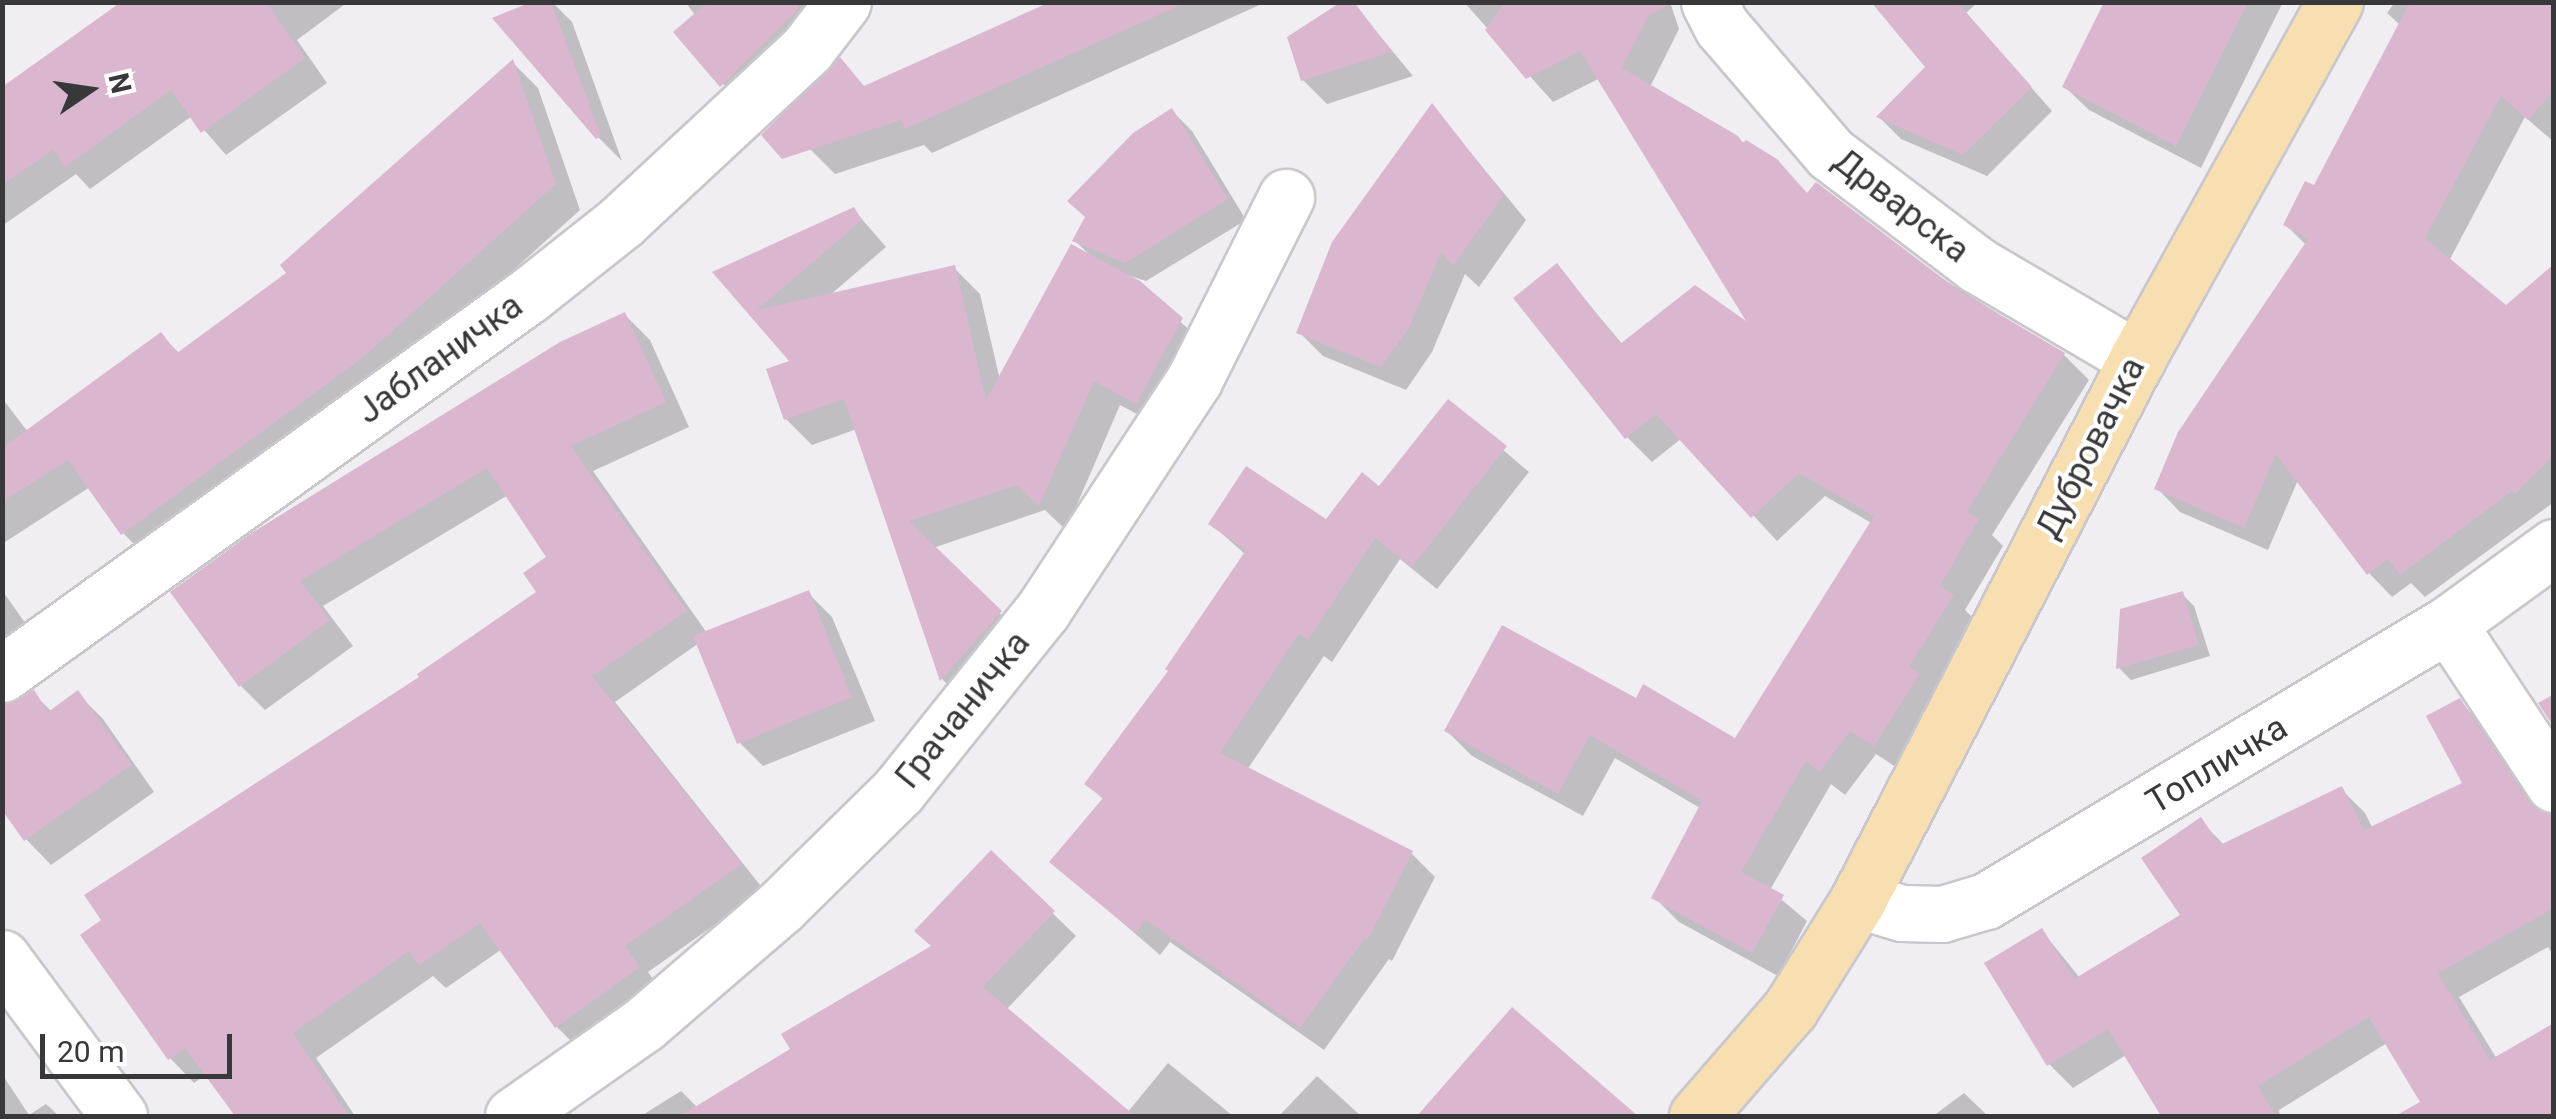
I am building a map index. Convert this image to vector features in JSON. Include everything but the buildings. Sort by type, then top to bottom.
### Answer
[{"type":"main road","name":"Дубровачка","points":[[1697,1116],[1790,1009],[1858,900],[2137,359],[2335,2]]},
{"type":"street","name":"Јабланичка","points":[[2,674],[514,306],[621,222],[807,49],[844,2]]},
{"type":"street","name":"Дрварска","points":[[1709,2],[1722,27],[1832,154],[1977,265],[2137,359]]},
{"type":"street","name":"Грачаничка","points":[[513,1116],[644,1024],[781,906],[898,792],[1043,610],[1194,380],[1286,197]]},
{"type":"street","name":"Топличка","points":[[1858,900],[1902,913],[1942,914],[1986,902],[2448,624],[2554,547]]},
{"type":"street","points":[[2448,624],[2554,784]]},
{"type":"street","points":[[2,958],[119,1116]]}]
